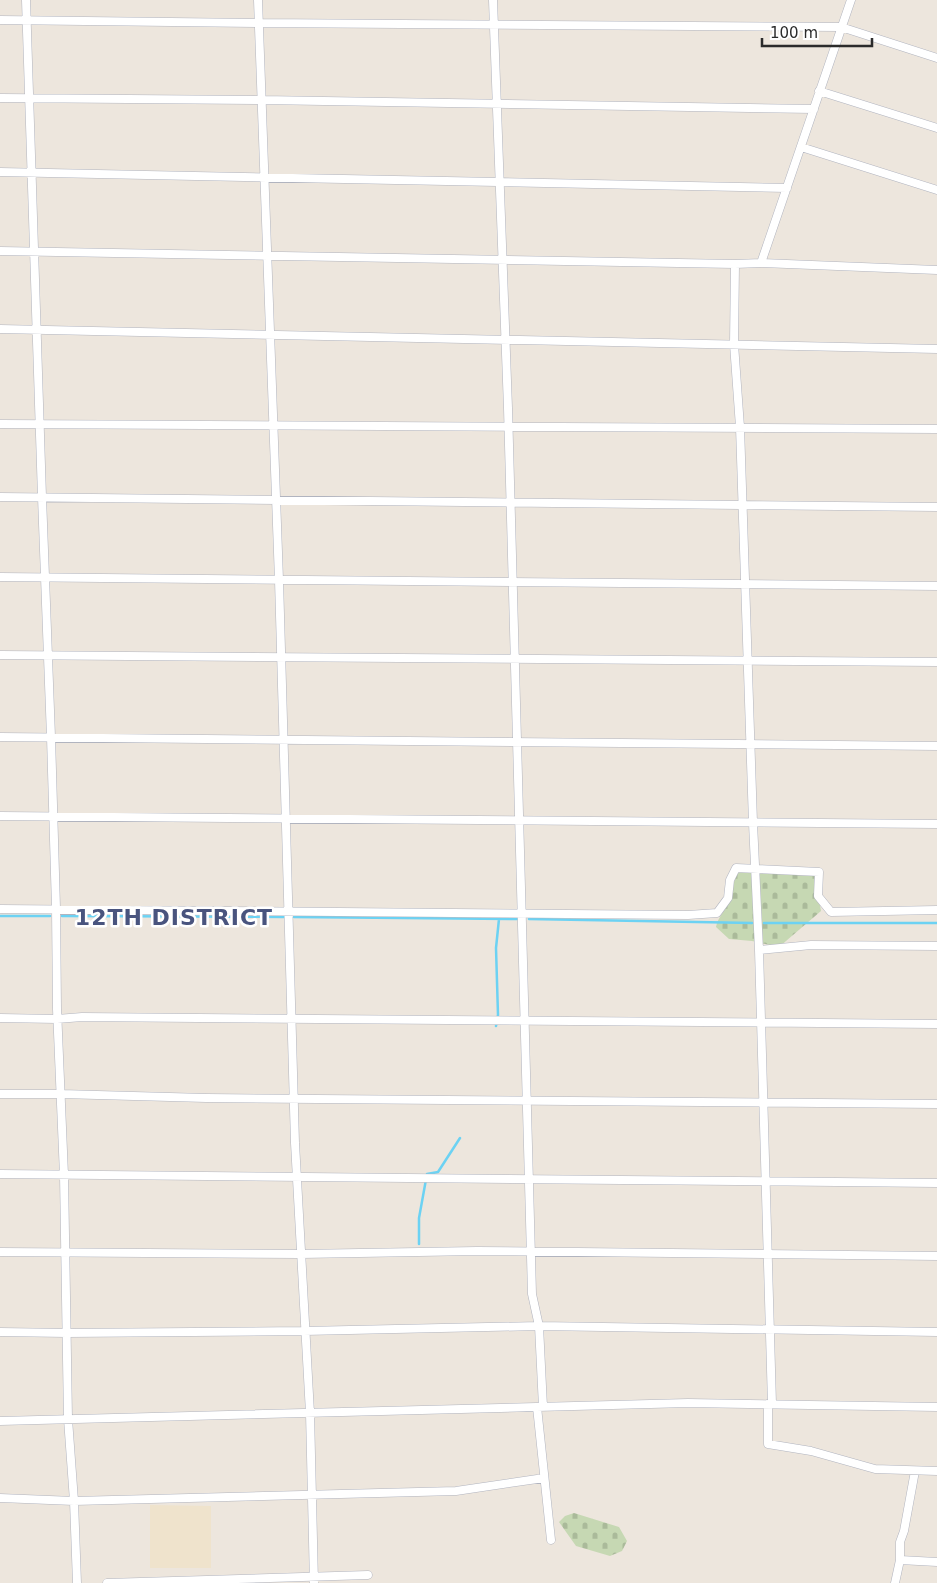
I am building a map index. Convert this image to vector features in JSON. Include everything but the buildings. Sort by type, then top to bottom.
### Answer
[{"type":"street","points":[[26,0],[51,737],[57,1019],[64,1175],[68,1419],[77,1583]]},
{"type":"street","points":[[258,0],[274,425],[297,1178],[310,1413],[314,1580]]},
{"type":"street","points":[[493,0],[509,426],[532,1294],[539,1326],[540,1407],[544,1478],[551,1540]]},
{"type":"street","points":[[761,263],[851,0]]},
{"type":"street","points":[[0,20],[842,27],[937,58]]},
{"type":"street","points":[[819,91],[937,128]]},
{"type":"street","points":[[0,98],[262,100],[814,109]]},
{"type":"street","points":[[801,147],[937,190]]},
{"type":"street","points":[[0,172],[786,188]]},
{"type":"street","points":[[0,251],[267,257],[761,263],[937,270]]},
{"type":"street","points":[[735,264],[734,344],[740,428],[746,584],[770,1330],[768,1444],[811,1450],[875,1469],[937,1471]]},
{"type":"street","points":[[0,329],[937,349]]},
{"type":"street","points":[[0,424],[937,429]]},
{"type":"street","points":[[0,497],[937,508]]},
{"type":"street","points":[[0,577],[937,586]]},
{"type":"street","points":[[0,655],[937,662]]},
{"type":"street","points":[[0,737],[937,746]]},
{"type":"street","points":[[0,816],[937,824]]},
{"type":"street","points":[[0,909],[56,908],[688,916],[717,913],[728,898],[730,880],[736,868],[755,868],[819,872],[818,896],[831,912],[937,910]]},
{"type":"street","points":[[759,950],[811,945],[937,946]]},
{"type":"street","points":[[0,1018],[57,1019],[82,1017],[937,1024]]},
{"type":"street","points":[[0,1094],[295,1099],[937,1104]]},
{"type":"street","points":[[0,1174],[937,1183]]},
{"type":"street","points":[[0,1252],[66,1254],[532,1252],[937,1256]]},
{"type":"street","points":[[0,1332],[304,1331],[539,1326],[937,1332]]},
{"type":"street","points":[[0,1421],[688,1403],[937,1408]]},
{"type":"street","points":[[895,1583],[900,1560],[900,1542],[904,1531],[915,1471]]},
{"type":"street","points":[[0,1498],[74,1502],[456,1491],[544,1478]]},
{"type":"street","points":[[900,1560],[937,1562]]},
{"type":"street","points":[[107,1583],[314,1580],[368,1575]]},
{"type":"shaded area","points":[[150,1505],[211,1506],[211,1568],[150,1568]]},
{"type":"green space","points":[[739,872],[815,876],[821,911],[779,947],[752,941],[729,939],[716,927],[731,898],[734,882]]},
{"type":"green space","points":[[574,1513],[619,1527],[627,1541],[622,1551],[610,1556],[576,1546],[559,1522],[565,1516]]},
{"type":"waterway","points":[[0,916],[50,916]]},
{"type":"waterway","points":[[62,916],[284,917]]},
{"type":"waterway","points":[[294,917],[517,919]]},
{"type":"waterway","points":[[496,1026],[498,1015],[496,948],[499,919]]},
{"type":"waterway","points":[[529,919],[752,923]]},
{"type":"waterway","points":[[764,923],[937,923]]},
{"type":"waterway","points":[[419,1244],[419,1218],[427,1174],[438,1172],[460,1138]]},
{"type":"district","name":"12TH DISTRICT","points":[[174,917]]}]
